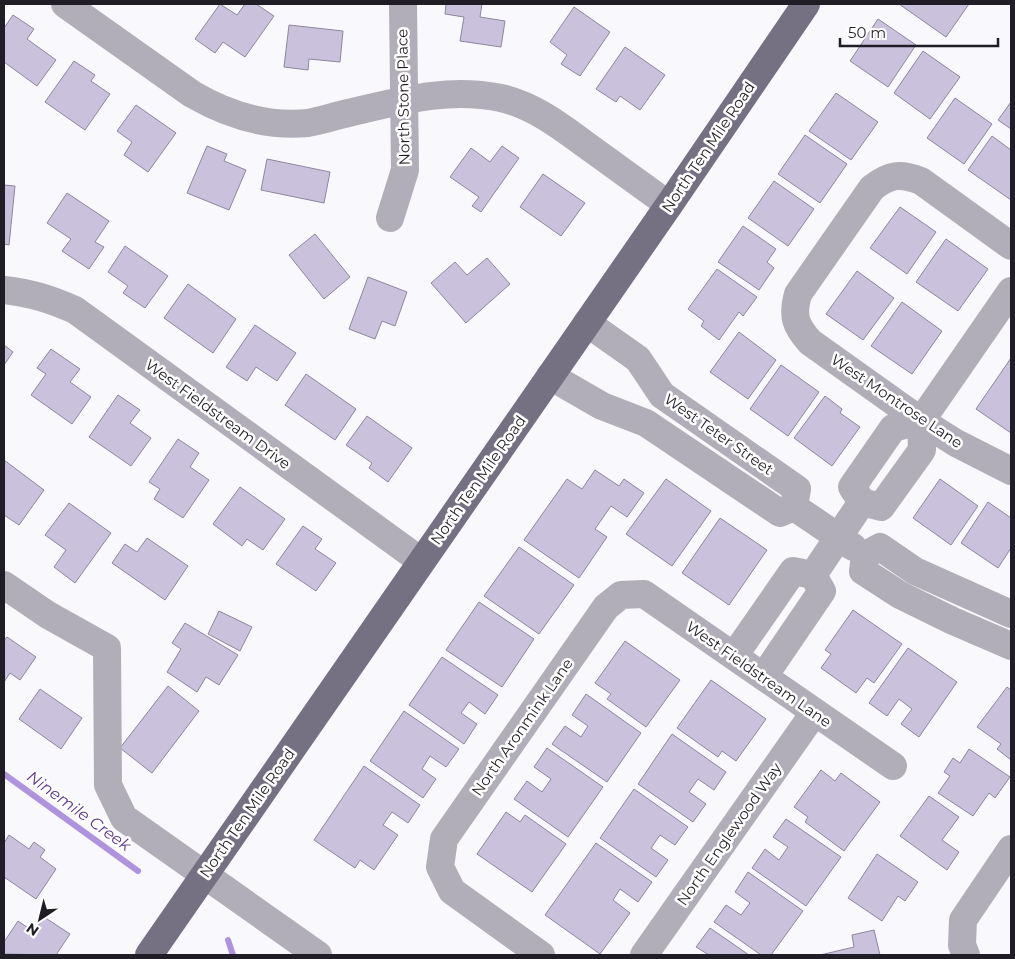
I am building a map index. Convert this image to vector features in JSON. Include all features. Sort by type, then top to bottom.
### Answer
[{"type":"main road","name":"North Ten Mile Road","points":[[149,955],[669,205],[806,4]]},
{"type":"street","points":[[65,4],[192,94],[213,106],[236,115],[260,121],[309,123],[431,95],[464,93],[503,98],[526,106],[549,118],[669,205]]},
{"type":"street","name":"North Stone Place","points":[[390,218],[405,170],[403,4]]},
{"type":"street","name":"West Montrose Lane","points":[[1011,246],[922,181],[910,176],[896,175],[883,179],[872,188],[798,294],[795,306],[795,318],[800,331],[810,342],[921,421],[1011,471]]},
{"type":"street","name":"West Fieldstream Drive","points":[[4,290],[28,293],[75,310],[421,561]]},
{"type":"street","points":[[921,421],[893,428],[852,487],[862,502],[881,507],[922,450],[921,421],[1011,291]]},
{"type":"street","name":"West Teter Street","points":[[550,376],[602,406],[646,422],[780,513],[794,507],[797,489],[662,395],[638,358],[587,323]]},
{"type":"street","points":[[813,574],[862,502]]},
{"type":"street","points":[[794,507],[865,555]]},
{"type":"street","points":[[865,555],[880,547],[915,571],[1011,614]]},
{"type":"street","points":[[865,555],[863,571],[900,595],[1011,646]]},
{"type":"street","points":[[734,656],[793,571],[813,574]]},
{"type":"street","points":[[764,676],[822,591],[813,574]]},
{"type":"street","points":[[4,585],[48,616],[107,648],[108,785],[124,818],[318,955]]},
{"type":"street","name":"West Fieldstream Lane","points":[[621,595],[644,594],[893,766]]},
{"type":"street","name":"North Aronmink Lane","points":[[541,955],[452,891],[440,867],[444,839],[606,607],[621,595]]},
{"type":"street","name":"North Englewood Way","points":[[644,955],[814,713]]},
{"type":"street","points":[[964,950],[963,920],[1011,849]]},
{"type":"building","points":[[220,4],[237,15],[245,4],[256,4],[274,16],[245,57],[223,42],[215,53],[195,39]]},
{"type":"building","points":[[446,4],[482,4],[480,17],[505,21],[501,47],[460,41],[464,17],[445,14]]},
{"type":"building","points":[[899,4],[969,4],[946,37]]},
{"type":"building","points":[[574,7],[610,32],[580,76],[561,64],[567,55],[550,42]]},
{"type":"building","points":[[13,15],[34,29],[27,39],[56,60],[37,86],[4,62],[4,28]]},
{"type":"building","points":[[878,19],[916,45],[888,87],[850,61]]},
{"type":"building","points":[[289,25],[343,31],[340,62],[309,59],[308,70],[284,67]]},
{"type":"building","points":[[625,47],[665,75],[640,110],[620,96],[616,102],[596,89]]},
{"type":"building","points":[[923,51],[960,77],[930,119],[894,93]]},
{"type":"building","points":[[74,61],[95,75],[91,81],[110,94],[85,130],[45,102]]},
{"type":"building","points":[[836,93],[878,122],[851,160],[809,131]]},
{"type":"building","points":[[955,98],[992,124],[964,164],[927,138]]},
{"type":"building","points":[[1011,102],[1011,129],[998,120]]},
{"type":"building","points":[[136,105],[176,133],[148,172],[124,155],[132,142],[117,131]]},
{"type":"building","points":[[805,135],[847,164],[820,203],[778,174]]},
{"type":"building","points":[[992,136],[1011,150],[1011,200],[968,170]]},
{"type":"building","points":[[207,146],[227,154],[224,161],[246,170],[229,210],[187,193]]},
{"type":"building","points":[[502,146],[519,158],[481,212],[472,206],[479,197],[450,177],[471,148],[490,162]]},
{"type":"building","points":[[267,159],[330,172],[324,203],[261,190]]},
{"type":"building","points":[[543,174],[585,203],[561,236],[520,207]]},
{"type":"building","points":[[774,181],[814,209],[788,246],[748,218]]},
{"type":"building","points":[[4,185],[15,186],[9,245],[4,244]]},
{"type":"building","points":[[67,193],[109,221],[95,242],[104,247],[89,269],[62,251],[71,239],[47,223]]},
{"type":"building","points":[[900,207],[936,232],[907,274],[870,248]]},
{"type":"building","points":[[743,226],[776,249],[767,262],[774,268],[759,290],[718,262]]},
{"type":"building","points":[[315,234],[350,277],[324,299],[289,255]]},
{"type":"building","points":[[946,239],[988,269],[958,311],[916,282]]},
{"type":"building","points":[[125,246],[168,276],[145,308],[123,293],[128,286],[108,272]]},
{"type":"building","points":[[487,258],[510,284],[466,323],[431,283],[455,262],[467,275]]},
{"type":"building","points":[[717,269],[757,297],[743,316],[739,312],[719,340],[701,326],[704,321],[688,309]]},
{"type":"building","points":[[857,271],[894,298],[863,340],[826,314]]},
{"type":"building","points":[[368,277],[407,292],[395,326],[382,321],[375,339],[349,329]]},
{"type":"building","points":[[188,284],[236,319],[213,353],[164,318]]},
{"type":"building","points":[[902,302],[942,331],[912,374],[871,346]]},
{"type":"building","points":[[255,325],[296,353],[277,381],[256,367],[247,381],[226,367]]},
{"type":"building","points":[[739,332],[776,360],[748,399],[710,372]]},
{"type":"building","points":[[4,345],[13,352],[4,365]]},
{"type":"building","points":[[51,349],[80,369],[70,382],[91,397],[72,424],[31,395],[46,374],[37,368]]},
{"type":"building","points":[[1011,358],[1011,433],[976,409]]},
{"type":"building","points":[[781,365],[819,392],[788,436],[750,409]]},
{"type":"building","points":[[306,374],[356,409],[335,440],[285,405]]},
{"type":"building","points":[[118,395],[140,410],[130,423],[151,438],[131,466],[89,437]]},
{"type":"building","points":[[825,396],[842,409],[840,413],[860,427],[832,466],[794,438]]},
{"type":"building","points":[[367,416],[412,448],[388,482],[369,468],[372,463],[346,445]]},
{"type":"building","points":[[178,439],[199,453],[190,467],[209,480],[183,518],[154,499],[160,489],[149,482]]},
{"type":"building","points":[[4,460],[44,490],[19,525],[4,515]]},
{"type":"building","points":[[595,470],[619,486],[624,479],[644,493],[627,517],[611,506],[595,529],[607,537],[579,578],[524,540],[567,479],[582,489]]},
{"type":"building","points":[[666,479],[711,511],[672,566],[626,534]]},
{"type":"building","points":[[940,479],[978,506],[951,545],[913,518]]},
{"type":"building","points":[[240,487],[285,519],[263,550],[247,539],[242,546],[213,524]]},
{"type":"building","points":[[988,502],[1011,518],[1011,548],[998,568],[961,543]]},
{"type":"building","points":[[69,503],[111,533],[75,583],[54,567],[66,550],[45,535]]},
{"type":"building","points":[[720,518],[767,550],[729,605],[682,573]]},
{"type":"building","points":[[303,526],[322,539],[315,549],[336,563],[316,591],[276,564]]},
{"type":"building","points":[[147,538],[188,566],[165,600],[112,563],[125,544],[137,552]]},
{"type":"building","points":[[519,547],[574,585],[539,634],[484,596]]},
{"type":"building","points":[[479,602],[534,639],[502,687],[446,650]]},
{"type":"building","points":[[853,610],[902,644],[874,683],[867,678],[856,693],[821,668],[831,654],[825,650]]},
{"type":"building","points":[[219,611],[252,627],[240,651],[208,634]]},
{"type":"building","points":[[185,623],[238,655],[219,685],[206,677],[197,692],[167,672],[181,649],[172,643]]},
{"type":"building","points":[[7,637],[36,657],[20,680],[10,673],[4,682],[4,641]]},
{"type":"building","points":[[625,641],[680,680],[646,727],[607,699],[611,694],[595,683]]},
{"type":"building","points":[[908,648],[957,682],[919,737],[901,724],[912,709],[899,699],[887,716],[869,703]]},
{"type":"building","points":[[442,657],[498,695],[485,714],[469,702],[461,713],[477,724],[464,744],[409,705]]},
{"type":"building","points":[[711,680],[766,719],[736,761],[722,751],[718,757],[677,728]]},
{"type":"building","points":[[168,686],[199,711],[152,773],[120,748]]},
{"type":"building","points":[[1007,687],[1011,690],[1011,760],[997,749],[1001,744],[977,727]]},
{"type":"building","points":[[40,689],[82,718],[61,749],[19,719]]},
{"type":"building","points":[[586,694],[641,733],[607,782],[552,744],[565,726],[581,737],[588,726],[572,715]]},
{"type":"building","points":[[404,711],[459,749],[446,767],[430,756],[422,769],[436,779],[423,798],[370,761]]},
{"type":"building","points":[[672,734],[726,772],[714,790],[698,779],[689,792],[706,804],[693,822],[638,784]]},
{"type":"building","points":[[547,748],[603,787],[568,837],[514,799],[527,781],[542,792],[551,779],[534,767]]},
{"type":"building","points":[[969,749],[1010,777],[995,798],[989,793],[973,816],[938,793],[950,776],[944,772],[953,758],[960,763]]},
{"type":"building","points":[[364,766],[420,805],[408,823],[392,812],[383,825],[398,835],[374,870],[360,860],[355,868],[314,840]]},
{"type":"building","points":[[821,770],[835,781],[841,773],[880,802],[844,851],[805,822],[808,817],[794,807]]},
{"type":"building","points":[[634,789],[688,827],[675,845],[660,835],[651,848],[668,860],[656,877],[600,838]]},
{"type":"building","points":[[929,796],[959,817],[942,840],[959,852],[947,870],[900,836]]},
{"type":"building","points":[[506,812],[520,822],[525,815],[566,844],[532,892],[477,854]]},
{"type":"building","points":[[786,819],[841,857],[806,906],[752,868],[765,849],[779,860],[788,847],[773,837]]},
{"type":"building","points":[[9,835],[29,849],[34,842],[45,850],[40,857],[56,869],[36,899],[4,877],[4,843]]},
{"type":"building","points":[[596,843],[652,882],[638,902],[620,889],[613,900],[630,913],[600,954],[545,915]]},
{"type":"building","points":[[877,854],[918,882],[905,901],[898,896],[882,921],[848,898]]},
{"type":"building","points":[[748,872],[803,911],[771,955],[761,955],[714,922],[726,905],[741,915],[750,903],[735,892]]},
{"type":"building","points":[[44,917],[70,934],[56,955],[4,954],[4,942],[18,921],[34,932]]},
{"type":"building","points":[[710,928],[749,955],[709,955],[696,947]]},
{"type":"building","points":[[874,930],[880,955],[820,955],[854,947],[852,935]]},
{"type":"waterway","name":"Ninemile Creek","points":[[4,774],[138,871]]},
{"type":"waterway","name":"Ninemile Creek","points":[[228,940],[233,955]]}]
